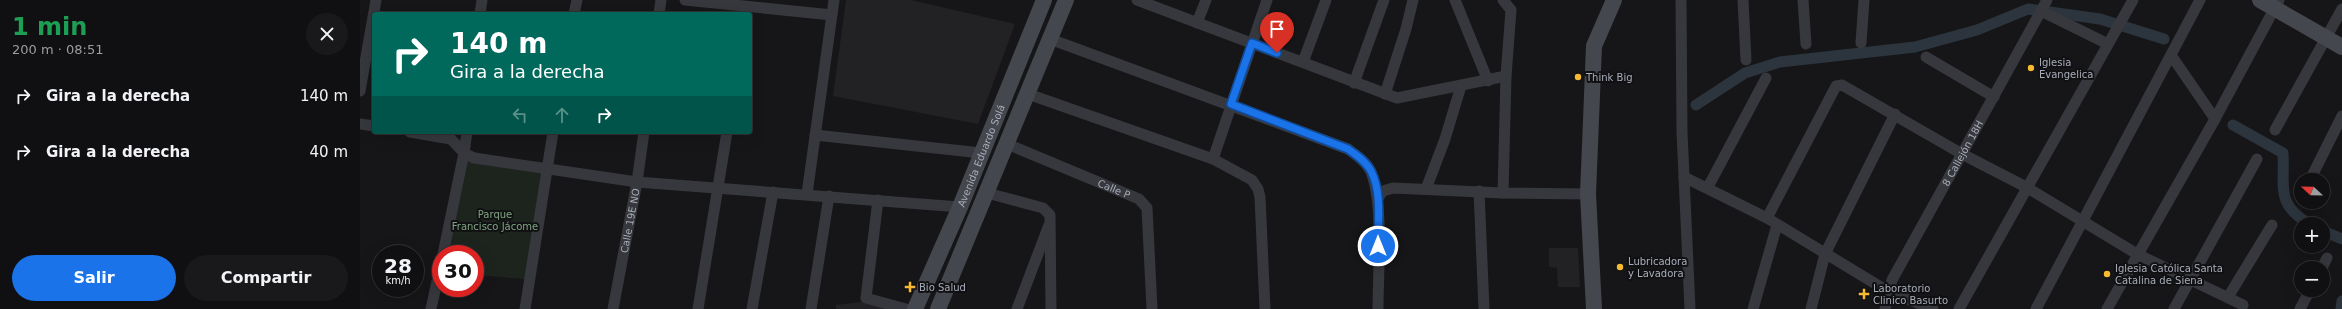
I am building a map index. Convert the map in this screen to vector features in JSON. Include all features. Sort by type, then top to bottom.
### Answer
[{"type":"main road","name":"Avenida Eduardo Solá","points":[[915,309],[960,207],[1044,0]]},
{"type":"main road","name":"Avenida Eduardo Solá","points":[[938,309],[988,193],[1066,0]]},
{"type":"main road","points":[[1594,309],[1588,194],[1594,46],[1614,0]]},
{"type":"main road","points":[[2260,0],[2277,5],[2326,39],[2342,47]]},
{"type":"street","points":[[374,12],[376,0]]},
{"type":"street","points":[[480,12],[482,0]]},
{"type":"street","points":[[574,12],[577,0]]},
{"type":"street","points":[[659,12],[661,0]]},
{"type":"street","points":[[686,0],[832,15]]},
{"type":"street","points":[[807,194],[834,0]]},
{"type":"street","points":[[1197,23],[1206,0]]},
{"type":"street","points":[[1213,159],[1267,0]]},
{"type":"street","points":[[1302,62],[1326,0]]},
{"type":"street","points":[[1354,83],[1384,0]]},
{"type":"street","points":[[1385,94],[1408,25],[1413,0]]},
{"type":"street","points":[[1455,0],[1488,81]]},
{"type":"street","points":[[1502,0],[1512,5],[1506,76],[1503,193]]},
{"type":"street","points":[[1681,0],[1684,177],[1690,309]]},
{"type":"street","points":[[1743,0],[1746,60]]},
{"type":"street","points":[[1803,0],[1806,44]]},
{"type":"street","points":[[1861,43],[1864,0]]},
{"type":"street","name":"8 Callejón 18H","points":[[1885,309],[1892,280],[2047,0]]},
{"type":"street","points":[[1959,309],[2132,0]]},
{"type":"street","points":[[2036,309],[2200,0]]},
{"type":"street","points":[[1142,1],[1354,83],[1397,98],[1488,81],[1506,76]]},
{"type":"street","points":[[2107,309],[2277,5]]},
{"type":"street","points":[[2275,130],[2342,9]]},
{"type":"street","points":[[2041,11],[2108,44]]},
{"type":"street","points":[[360,91],[372,23]]},
{"type":"street","points":[[1050,39],[1231,104],[1348,149],[1362,160],[1371,171],[1378,198],[1378,309]]},
{"type":"street","points":[[2171,55],[2215,118]]},
{"type":"street","points":[[1926,57],[1994,97]]},
{"type":"street","points":[[1708,187],[1766,78]]},
{"type":"street","points":[[1767,218],[1836,86],[1842,85],[1895,114],[1962,154],[2026,187],[2137,254],[2243,305]]},
{"type":"street","points":[[1426,189],[1445,139],[1461,86]]},
{"type":"street","points":[[1028,94],[1213,159],[1252,180],[1258,189],[1265,309]]},
{"type":"street","points":[[1811,309],[1825,254],[1895,114]]},
{"type":"street","points":[[2314,173],[2342,116]]},
{"type":"street","points":[[360,124],[372,126]]},
{"type":"street","points":[[422,134],[451,139],[464,153],[474,158],[546,170],[637,182],[960,207]]},
{"type":"street","points":[[445,245],[467,134]]},
{"type":"street","points":[[525,309],[553,134]]},
{"type":"street","name":"Calle 19E NO","points":[[613,309],[637,182],[644,134]]},
{"type":"street","points":[[698,309],[727,134]]},
{"type":"street","points":[[815,135],[981,153]]},
{"type":"street","name":"Calle P","points":[[1007,144],[1139,199],[1148,208],[1152,309]]},
{"type":"street","points":[[2174,309],[2257,159]]},
{"type":"street","points":[[1684,177],[1708,187],[1767,218],[1889,292],[1933,309]]},
{"type":"street","points":[[1378,198],[1383,191],[1393,188],[1503,193],[1588,194]]},
{"type":"street","points":[[1479,191],[1484,309]]},
{"type":"street","points":[[752,309],[773,192]]},
{"type":"street","points":[[988,193],[1043,208],[1048,211],[1051,219],[1051,309]]},
{"type":"street","points":[[811,309],[829,196]]},
{"type":"street","points":[[878,200],[866,298],[906,309]]},
{"type":"street","points":[[1017,309],[1051,219]]},
{"type":"street","points":[[1752,309],[1777,225]]},
{"type":"street","points":[[2228,298],[2272,226]]},
{"type":"street","points":[[431,309],[434,297]]},
{"type":"street","points":[[2300,309],[2306,297]]},
{"type":"shaded area","points":[[846,0],[911,0],[1015,24],[978,124],[833,96]]},
{"type":"shaded area","points":[[1549,248],[1578,248],[1580,287],[1558,287],[1557,268],[1549,267]]},
{"type":"shaded area","points":[[861,302],[892,309],[836,309],[836,305]]},
{"type":"green space","name":"Parque Francisco Jácome","points":[[466,160],[541,173],[525,279],[484,276],[484,245],[450,245]]},
{"type":"waterway","points":[[1696,105],[1745,73],[1780,62],[1915,47],[1977,30],[2028,9],[2100,19],[2164,39]]},
{"type":"waterway","points":[[2233,125],[2283,153],[2283,185],[2286,202],[2299,217]]},
{"type":"waterway","points":[[2330,234],[2342,239]]},
{"type":"waterway","points":[[2341,309],[2342,301]]},
{"type":"place","name":"Iglesia Evangelica","points":[[2031,68]]},
{"type":"place","name":"Think Big","points":[[1578,77]]},
{"type":"place","name":"Lubricadora y Lavadora","points":[[1620,267]]},
{"type":"place","name":"Iglesia Católica Santa Catalina de Siena","points":[[2107,274]]},
{"type":"place","name":"Bio Salud","points":[[910,287]]},
{"type":"place","name":"Laboratorio Clinico Basurto","points":[[1864,294]]},
{"type":"route","points":[[1277,53],[1252,43],[1231,104],[1348,149],[1362,160],[1371,171],[1378,198],[1378,246]]}]
